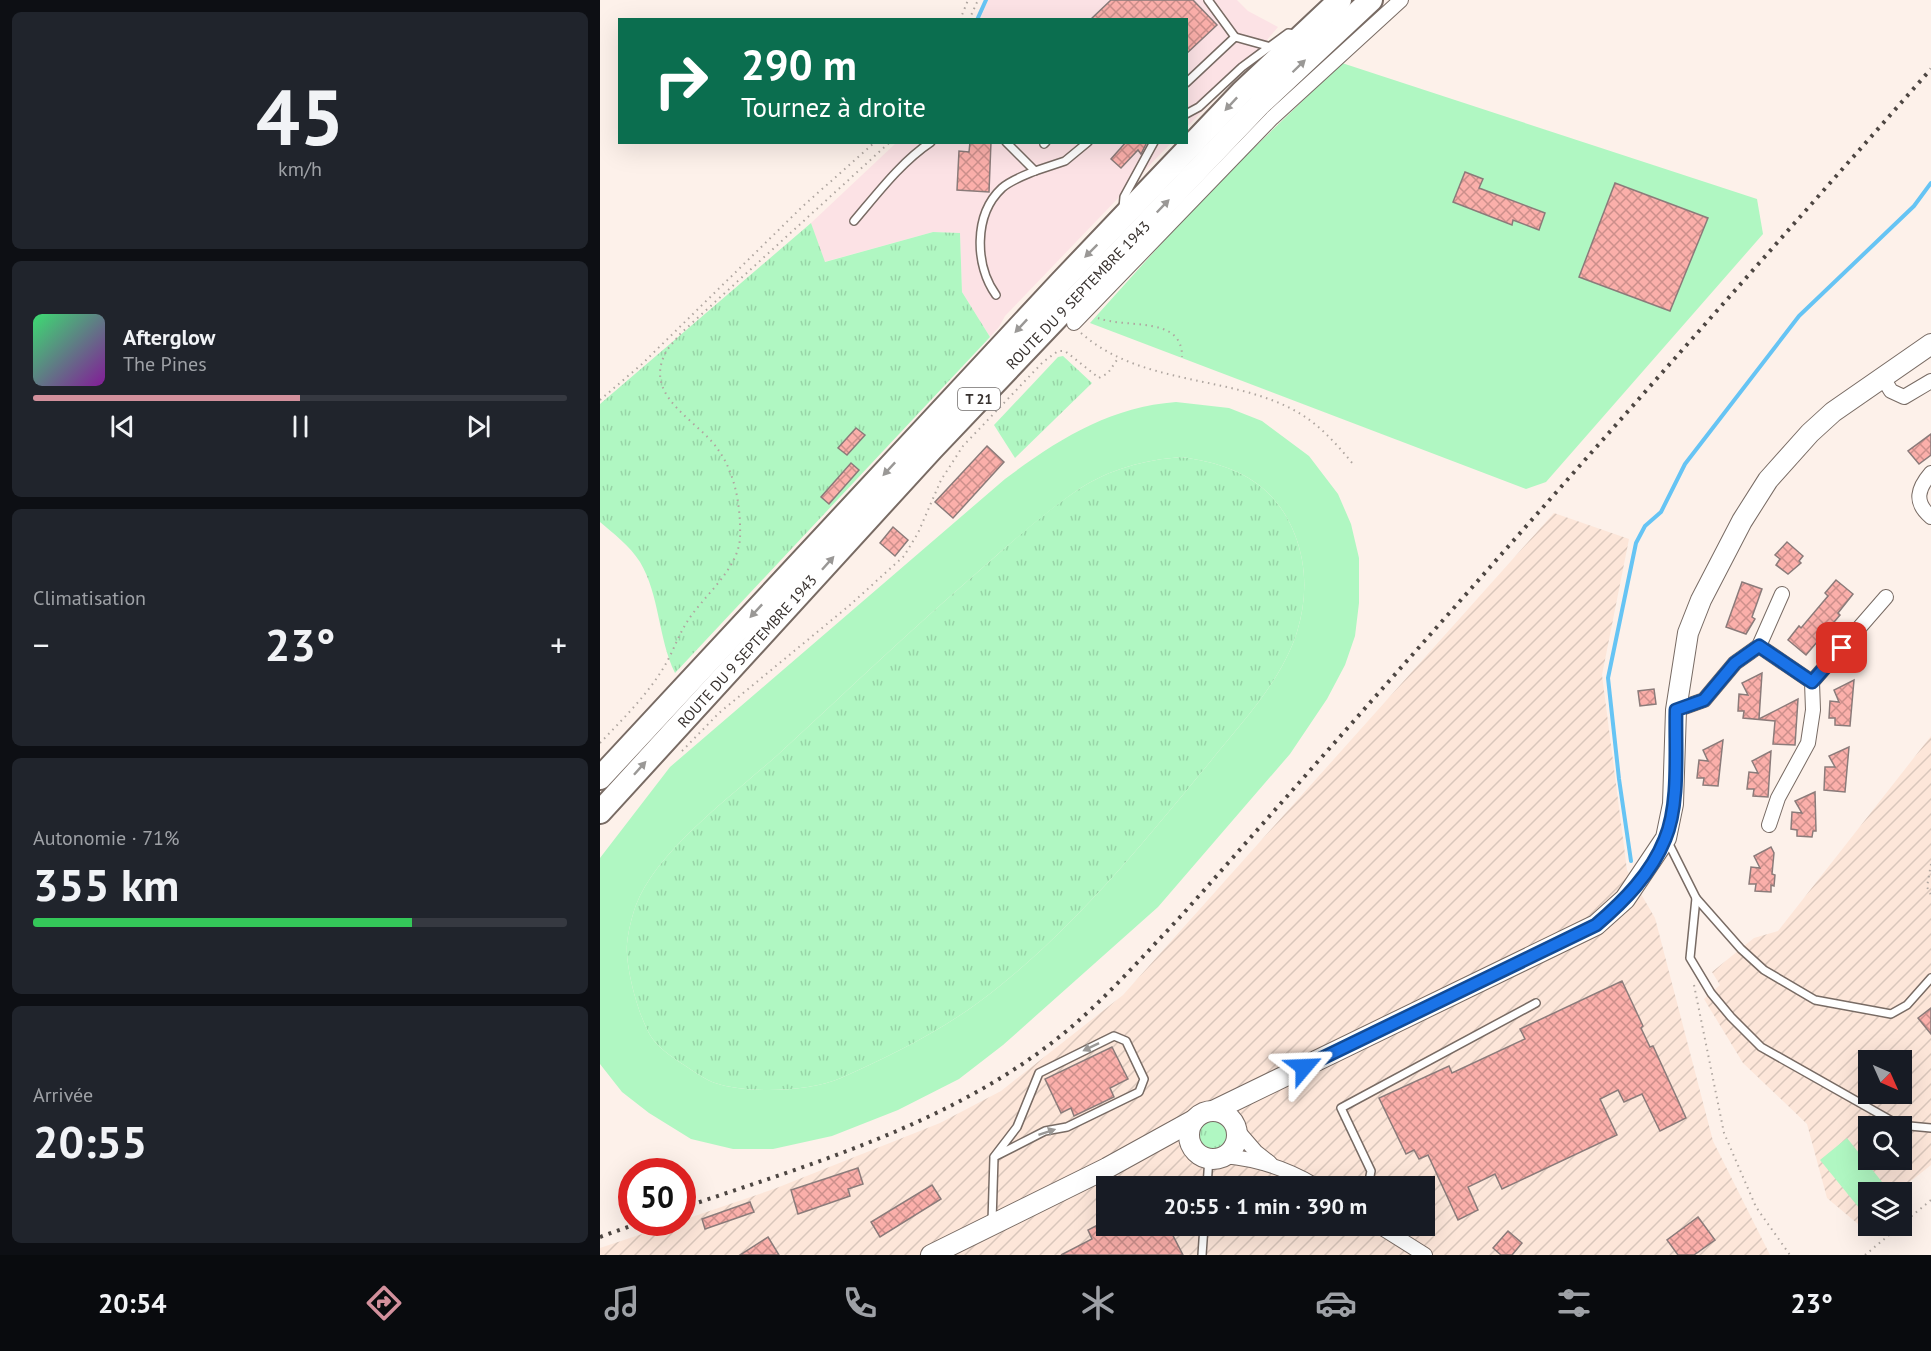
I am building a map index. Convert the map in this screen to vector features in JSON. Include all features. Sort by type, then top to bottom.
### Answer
[{"type":"main road","name":"ROUTE DU 9 SEPTEMBRE 1943","points":[[600,778],[1061,282],[1242,92],[1340,0]]},
{"type":"main road","name":"ROUTE DU 9 SEPTEMBRE 1943","points":[[600,812],[932,449],[1260,104],[1371,0]]},
{"type":"main road","points":[[931,1255],[1107,1167],[1203,1113],[1213,1111],[1596,925],[1625,900],[1666,838],[1673,804],[1676,710],[1688,633],[1701,600],[1742,521],[1789,454],[1833,412],[1931,344]]},
{"type":"main road","points":[[1107,1167],[1158,1149],[1180,1147],[1210,1155],[1236,1143],[1244,1106],[1263,1087]]},
{"type":"main road","points":[[1213,1111],[1231,1118],[1237,1130]]},
{"type":"main road","points":[[1194,1120],[1190,1137],[1210,1155]]},
{"type":"street","points":[[1074,324],[1272,118],[1401,0]]},
{"type":"street","points":[[1883,378],[1891,391],[1904,397],[1931,381]]},
{"type":"street","points":[[1931,473],[1921,484],[1918,496],[1923,510],[1931,517]]},
{"type":"street","points":[[1676,710],[1704,700],[1735,663],[1759,646],[1782,594]]},
{"type":"street","points":[[1769,825],[1778,798],[1808,743],[1813,710],[1812,682],[1886,597]]},
{"type":"street","points":[[1759,646],[1812,682]]},
{"type":"street","points":[[1237,1130],[1256,1152],[1274,1166]]},
{"type":"street","points":[[1210,1155],[1274,1166],[1298,1176]]},
{"type":"street","points":[[1395,1236],[1425,1255]]},
{"type":"lane","points":[[1208,0],[1235,37],[1271,47]]},
{"type":"lane","points":[[1188,113],[1199,107],[1242,67],[1288,33],[1304,34]]},
{"type":"lane","points":[[1188,81],[1235,37]]},
{"type":"lane","points":[[854,221],[881,189],[928,144]]},
{"type":"lane","points":[[1008,144],[1035,171]]},
{"type":"lane","points":[[996,296],[982,268],[980,247],[982,226],[991,203],[1001,189],[1035,171],[1065,161],[1086,144]]},
{"type":"lane","points":[[1122,220],[1124,197],[1153,144]]},
{"type":"lane","points":[[1666,838],[1696,898],[1741,949],[1764,970],[1815,1000],[1891,1014],[1907,1005],[1931,978]]},
{"type":"lane","points":[[1696,898],[1690,958],[1712,993],[1761,1047],[1899,1125],[1931,1128]]},
{"type":"lane","points":[[1370,1176],[1371,1171],[1341,1108],[1536,1003]]},
{"type":"lane","points":[[992,1224],[994,1157],[1017,1127],[1039,1073],[1114,1036],[1126,1041],[1144,1079],[1138,1092],[1067,1127],[1045,1131],[994,1157]]},
{"type":"lane","points":[[1208,1176],[1210,1155]]},
{"type":"lane","points":[[1202,1255],[1203,1236]]},
{"type":"path","points":[[961,18],[968,0]]},
{"type":"path","points":[[970,18],[978,0]]},
{"type":"path","points":[[600,400],[642,364],[794,215],[873,144]]},
{"type":"path","points":[[600,743],[645,696],[664,667],[687,622],[729,568],[740,541],[739,505],[730,471],[719,450],[664,394],[660,373],[664,356],[680,334],[888,144]]},
{"type":"path","points":[[1085,311],[1112,323],[1160,327],[1178,339],[1182,348],[1182,357]]},
{"type":"path","points":[[1074,324],[1091,341],[1119,357],[1180,379],[1248,392],[1293,409],[1317,425],[1353,464]]},
{"type":"path","points":[[677,756],[719,713],[850,605],[904,556],[918,533],[941,480],[963,446],[1043,362],[1058,351],[1065,351],[1099,378],[1108,373],[1119,357]]},
{"type":"path","points":[[1931,864],[1927,887],[1931,895]]},
{"type":"path","points":[[1690,958],[1724,1133],[1755,1207],[1790,1255]]},
{"type":"path","points":[[1912,1216],[1931,1200]]},
{"type":"path","points":[[1865,1255],[1888,1236]]},
{"type":"shaded area","points":[[988,0],[1237,0],[1248,11],[1278,27],[1234,79],[1188,126],[1188,18],[981,18]]},
{"type":"shaded area","points":[[895,144],[1170,144],[1005,316],[990,337],[962,292],[960,233],[933,232],[824,262],[811,223]]},
{"type":"shaded area","points":[[1554,513],[1629,539],[1602,675],[1627,870],[1655,918],[1713,1141],[1770,1255],[600,1255],[600,1248],[636,1236],[696,1236],[696,1216],[774,1189],[940,1123],[1001,1091],[1123,995]]},
{"type":"shaded area","points":[[1931,736],[1931,1165],[1910,1182],[1858,1182],[1858,1224],[1827,1198],[1807,1124],[1743,1063],[1704,999],[1720,985],[1712,972],[1754,938],[1778,931]]},
{"type":"green space","points":[[1342,63],[1757,199],[1763,234],[1546,482],[1526,489],[1090,323],[1206,194]]},
{"type":"green space","points":[[811,223],[825,262],[933,232],[960,233],[962,292],[990,337],[675,673],[665,646],[647,575],[631,551],[600,522],[600,404]]},
{"type":"green space","points":[[1063,356],[1092,383],[1015,458],[994,425],[1058,357]]},
{"type":"green space","points":[[1176,402],[1229,408],[1262,421],[1309,456],[1338,494],[1351,524],[1359,558],[1359,603],[1355,636],[1345,665],[1327,699],[1290,754],[1158,907],[1003,1045],[959,1079],[898,1110],[832,1136],[773,1149],[733,1149],[691,1139],[649,1113],[622,1092],[600,1064],[600,858],[670,767],[1005,479],[1044,451],[1085,428],[1106,418],[1152,405]],"holes":[[[1181,457],[1200,460],[1235,471],[1250,479],[1264,489],[1287,517],[1302,559],[1303,608],[1290,650],[1260,701],[1102,889],[1043,948],[979,1002],[912,1044],[828,1083],[778,1090],[729,1087],[705,1079],[660,1047],[647,1029],[638,1006],[628,965],[627,944],[636,905],[647,884],[680,842],[955,592],[1066,498],[1091,482],[1128,467],[1154,460]]]},
{"type":"green space","points":[[1181,457],[1200,460],[1235,471],[1264,489],[1276,502],[1287,517],[1299,547],[1304,571],[1304,595],[1297,632],[1271,685],[1157,826],[1073,919],[1012,976],[946,1024],[912,1044],[841,1078],[796,1089],[761,1090],[729,1087],[705,1079],[664,1051],[652,1038],[642,1018],[631,978],[627,944],[636,905],[647,884],[680,842],[955,592],[1053,508],[1079,489],[1115,471],[1154,460]]},
{"type":"green space","points":[[1215,1115],[1229,1120],[1234,1134],[1229,1148],[1215,1153],[1201,1148],[1196,1134],[1201,1120]]},
{"type":"green space","points":[[1847,1138],[1858,1152],[1858,1170],[1872,1170],[1882,1182],[1858,1182],[1858,1207],[1820,1160]]},
{"type":"building","points":[[1111,0],[1193,0],[1217,25],[1188,52],[1188,18],[1092,18]]},
{"type":"building","points":[[970,144],[991,144],[989,192],[957,190],[959,151],[969,152]]},
{"type":"building","points":[[1124,144],[1146,144],[1141,154],[1138,150],[1121,168],[1111,159]]},
{"type":"building","points":[[1465,172],[1483,179],[1479,188],[1545,213],[1539,230],[1513,220],[1512,225],[1453,202]]},
{"type":"building","points":[[1615,183],[1708,218],[1670,311],[1579,277]]},
{"type":"building","points":[[856,428],[865,435],[847,455],[838,448]]},
{"type":"building","points":[[1931,434],[1931,455],[1919,464],[1908,451]]},
{"type":"building","points":[[987,446],[1004,462],[953,518],[935,502]]},
{"type":"building","points":[[851,463],[859,470],[829,504],[821,497]]},
{"type":"building","points":[[893,527],[908,540],[895,556],[880,543]]},
{"type":"building","points":[[1787,542],[1803,556],[1799,561],[1801,563],[1788,574],[1776,565],[1780,559],[1775,555]]},
{"type":"building","points":[[1836,580],[1853,594],[1838,613],[1840,615],[1806,655],[1788,640],[1828,596],[1825,593]]},
{"type":"building","points":[[1742,582],[1762,589],[1752,617],[1755,619],[1746,634],[1726,627]]},
{"type":"building","points":[[1762,673],[1759,719],[1798,699],[1795,745],[1773,744],[1775,721],[1743,718],[1744,711],[1738,711],[1739,694],[1748,695],[1742,683]]},
{"type":"building","points":[[1854,680],[1850,726],[1835,725],[1835,718],[1829,718],[1830,701],[1839,702],[1834,690]]},
{"type":"building","points":[[1654,689],[1656,704],[1640,706],[1638,691]]},
{"type":"building","points":[[1723,740],[1718,786],[1703,785],[1704,778],[1697,778],[1699,760],[1708,761],[1703,750]]},
{"type":"building","points":[[1849,747],[1845,792],[1824,790],[1825,767],[1835,767],[1829,756]]},
{"type":"building","points":[[1771,751],[1768,797],[1753,796],[1754,789],[1747,789],[1749,772],[1758,773],[1752,761]]},
{"type":"building","points":[[1815,792],[1816,831],[1813,831],[1812,837],[1797,836],[1797,830],[1791,829],[1792,812],[1802,813],[1795,801]]},
{"type":"building","points":[[1771,847],[1774,853],[1772,874],[1775,875],[1774,886],[1771,885],[1771,892],[1755,891],[1756,884],[1749,884],[1751,867],[1760,868],[1754,856]]},
{"type":"building","points":[[1622,981],[1643,1026],[1641,1028],[1650,1047],[1653,1046],[1686,1118],[1660,1131],[1642,1094],[1624,1102],[1618,1090],[1600,1099],[1617,1135],[1502,1189],[1495,1174],[1468,1187],[1478,1210],[1458,1220],[1428,1155],[1419,1159],[1414,1150],[1406,1154],[1379,1098],[1449,1066],[1452,1073],[1525,1039],[1520,1029]]},
{"type":"building","points":[[1931,1008],[1931,1034],[1918,1018]]},
{"type":"building","points":[[1112,1047],[1128,1079],[1110,1088],[1114,1097],[1074,1116],[1071,1108],[1061,1113],[1045,1079]]},
{"type":"building","points":[[858,1168],[863,1184],[848,1189],[850,1196],[798,1214],[791,1190]]},
{"type":"building","points":[[932,1185],[941,1199],[880,1237],[871,1222]]},
{"type":"building","points":[[750,1202],[754,1212],[705,1229],[702,1219]]},
{"type":"building","points":[[1698,1217],[1715,1240],[1694,1255],[1678,1255],[1667,1240]]},
{"type":"building","points":[[1096,1226],[1096,1236],[1173,1236],[1183,1255],[1061,1255],[1092,1239],[1088,1230]]},
{"type":"building","points":[[1508,1231],[1522,1243],[1512,1255],[1501,1255],[1493,1248]]},
{"type":"building","points":[[768,1237],[779,1255],[740,1255]]},
{"type":"waterway","points":[[978,18],[986,0]]},
{"type":"waterway","points":[[1631,861],[1608,678],[1636,543],[1645,526],[1661,512],[1685,464],[1799,316],[1914,206],[1931,183]]},
{"type":"railway","points":[[696,1203],[835,1156],[933,1114],[981,1090],[1026,1062],[1084,1016],[1182,915],[1931,69]]},
{"type":"railway","points":[[600,1237],[618,1231]]},
{"type":"route","points":[[1304,1067],[1596,925],[1625,900],[1648,869],[1666,838],[1673,804],[1676,710],[1704,700],[1735,663],[1759,646],[1812,682],[1842,648]]}]
